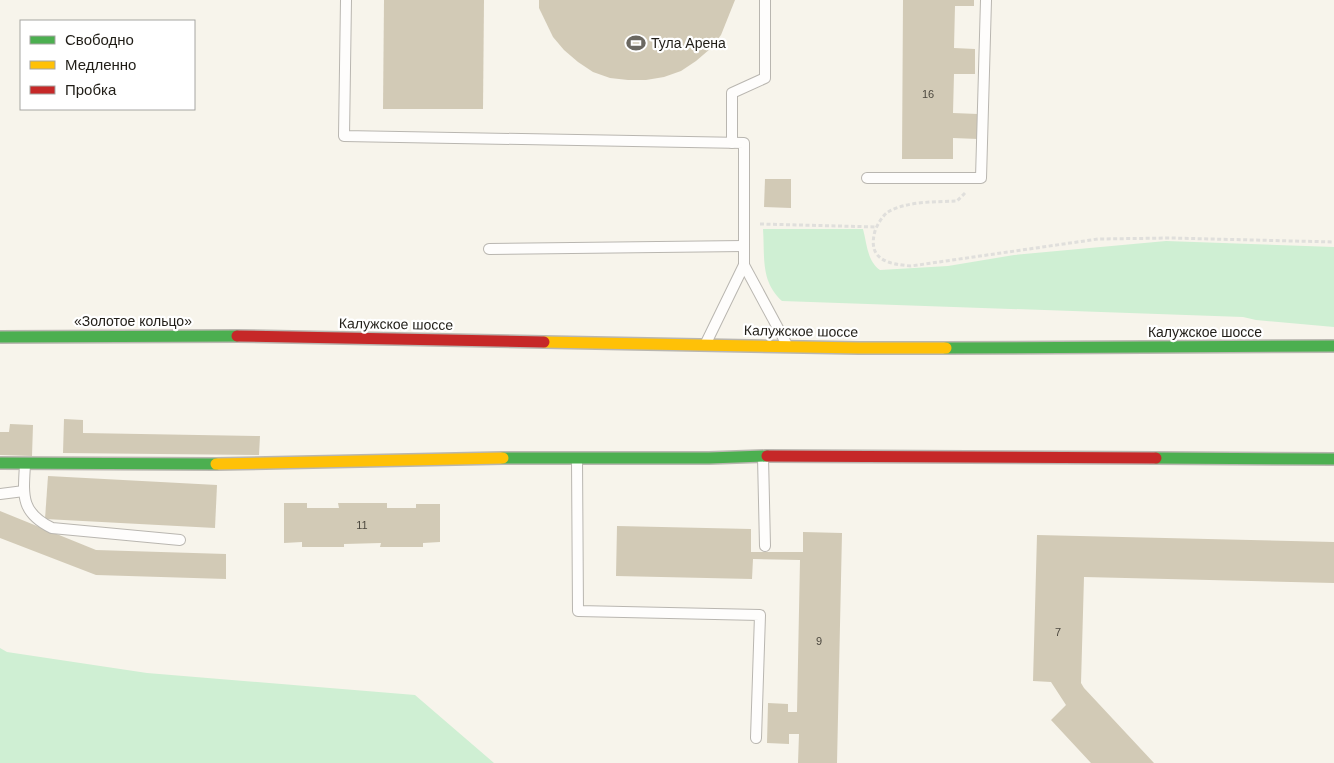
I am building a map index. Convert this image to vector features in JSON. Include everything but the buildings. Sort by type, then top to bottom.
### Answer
[{"type":"street","name":"Калужское шоссе","points":[[267,336],[860,348],[1334,346]]},
{"type":"street","name":"«Золотое кольцо»","points":[[0,337],[267,336]]},
{"type":"street","points":[[0,464],[194,465],[452,458],[763,456],[1334,459]]},
{"type":"lane","points":[[346,0],[344,136],[744,143],[744,265],[706,344]]},
{"type":"lane","points":[[732,143],[732,93],[765,78],[765,0]]},
{"type":"lane","points":[[868,178],[981,178],[986,0]]},
{"type":"lane","points":[[489,249],[744,246]]},
{"type":"lane","points":[[744,265],[788,346]]},
{"type":"lane","points":[[763,456],[765,546]]},
{"type":"lane","points":[[577,458],[578,611],[760,615],[756,738]]},
{"type":"lane","points":[[25,464],[24,491],[26,503],[32,516],[52,528],[180,540]]},
{"type":"lane","points":[[0,494],[24,491]]},
{"type":"path","points":[[981,178],[957,200],[916,203],[887,212],[876,227],[873,239],[874,250],[878,257],[887,263],[911,266],[1098,240],[1171,238],[1334,242]]},
{"type":"path","points":[[744,223],[876,227]]},
{"type":"green space","points":[[763,229],[863,229],[872,262],[880,270],[948,266],[1014,255],[1166,241],[1334,247],[1334,327],[1256,320],[1243,317],[782,301],[770,285],[767,277]]},
{"type":"green space","points":[[0,648],[7,652],[147,673],[415,695],[494,763],[0,763]]},
{"type":"traffic: fast","points":[[0,337],[237,336]]},
{"type":"traffic: fast","points":[[946,348],[1334,346]]},
{"type":"traffic: fast","points":[[503,458],[709,458],[767,456]]},
{"type":"traffic: fast","points":[[1156,458],[1334,459]]},
{"type":"traffic: fast","points":[[0,463],[216,464]]},
{"type":"traffic: slow","points":[[544,342],[946,348]]},
{"type":"traffic: slow","points":[[216,464],[503,458]]},
{"type":"traffic: jam","points":[[237,336],[544,342]]},
{"type":"traffic: jam","points":[[767,456],[1156,458]]},
{"type":"place","name":"Тула Арена","points":[[636,43]]}]
